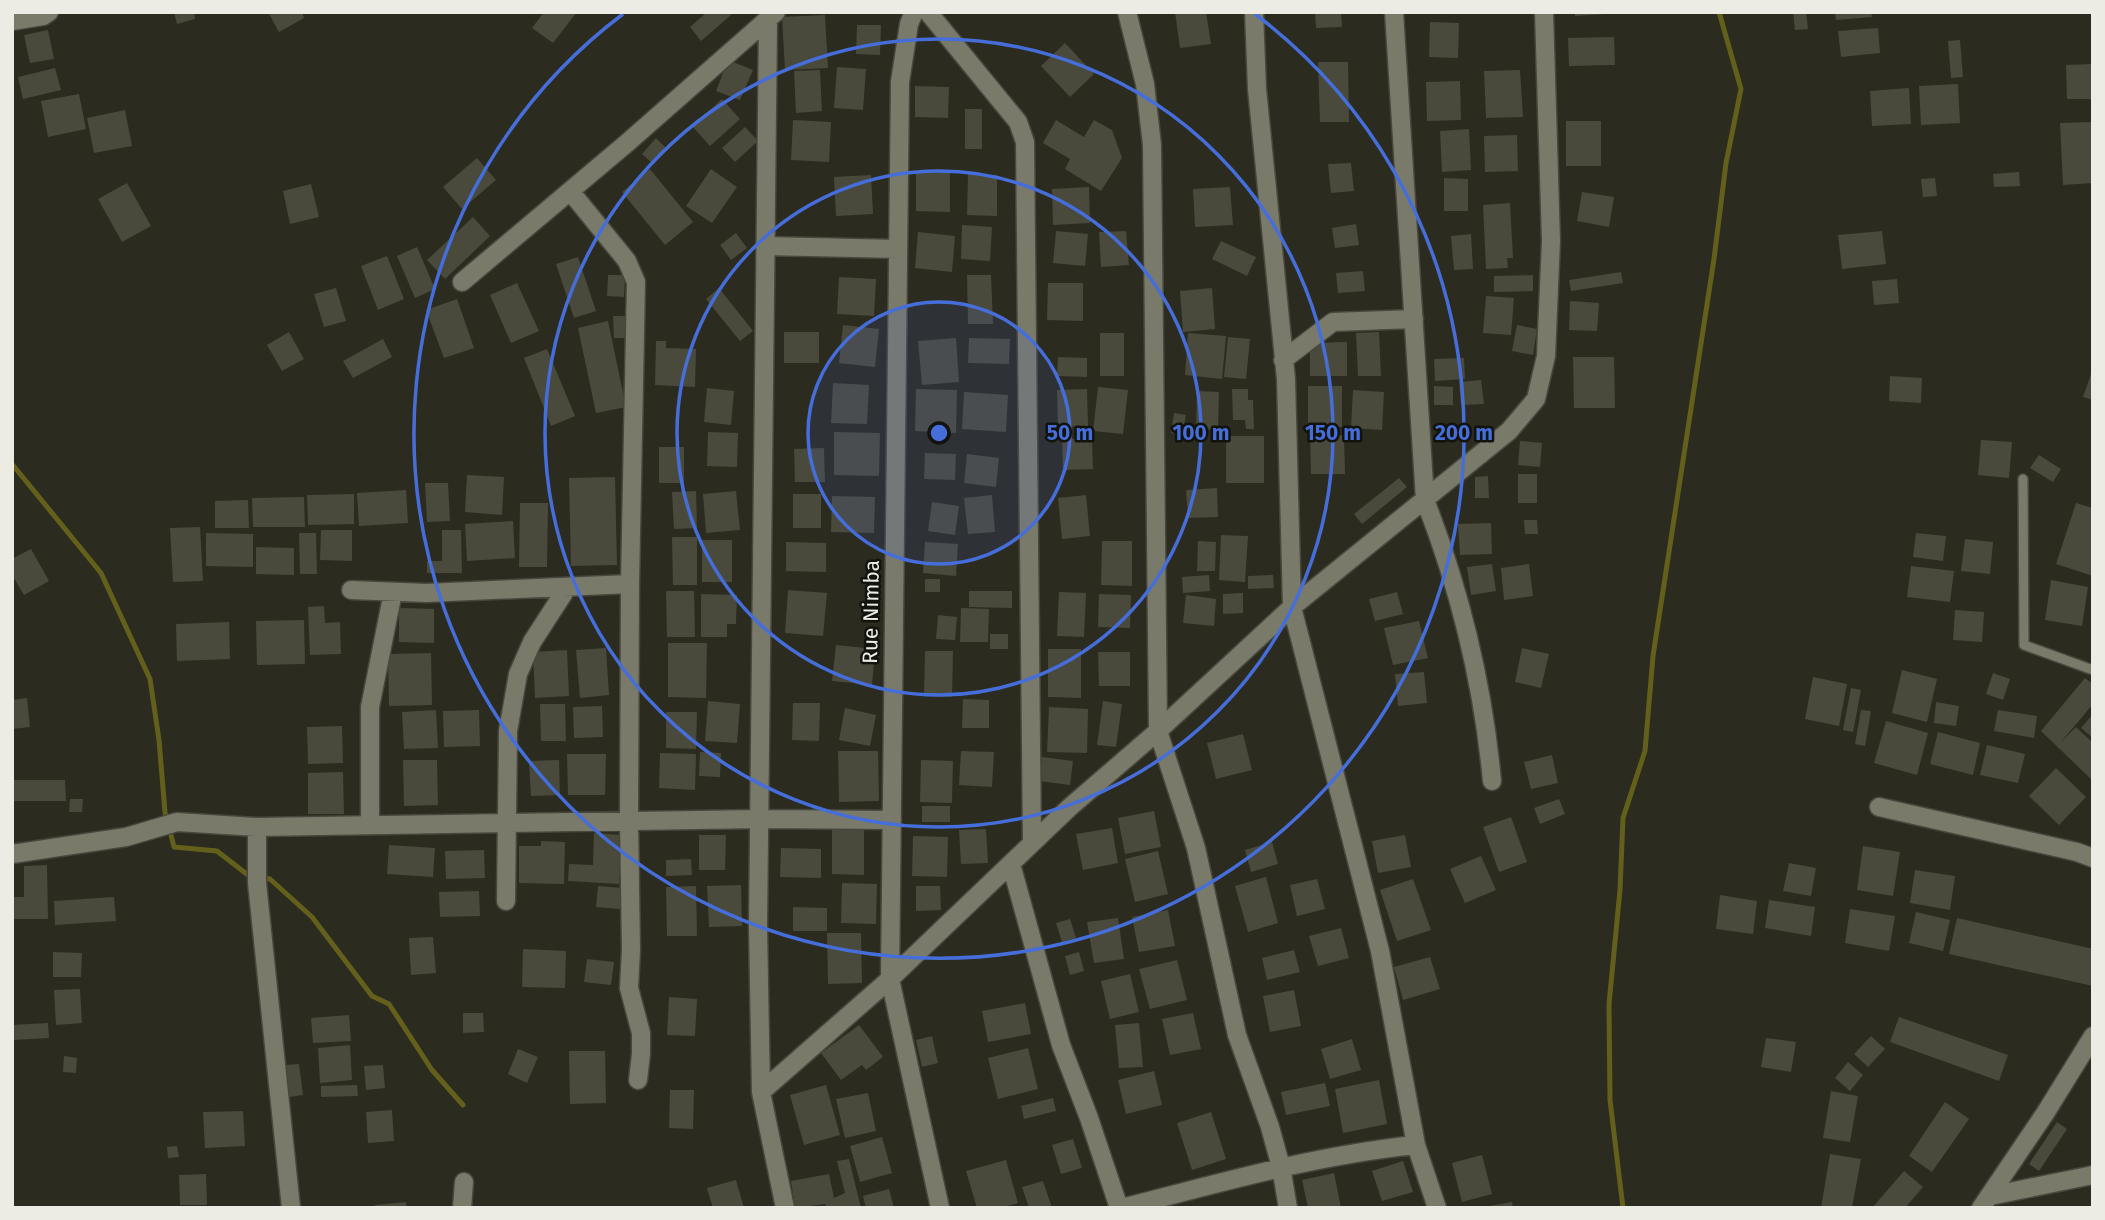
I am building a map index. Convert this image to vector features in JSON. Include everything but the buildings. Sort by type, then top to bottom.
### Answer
[{"type":"street","points":[[12,21],[43,16],[49,12]]},
{"type":"street","name":"Rue Nimba","points":[[914,12],[909,24],[900,82],[890,979],[940,1208]]},
{"type":"street","points":[[928,12],[1018,122],[1025,142],[1032,843]]},
{"type":"street","points":[[1127,12],[1145,84],[1152,145],[1158,731],[1196,848],[1237,1035],[1270,1127],[1288,1208]]},
{"type":"street","points":[[1254,12],[1257,89],[1283,360],[1292,607],[1380,951],[1416,1145],[1437,1208]]},
{"type":"street","points":[[1394,12],[1425,500],[1454,585],[1475,665],[1488,732],[1492,781]]},
{"type":"street","points":[[761,1092],[890,979],[1070,807],[1158,731],[1292,607],[1509,431],[1535,399],[1546,356],[1551,241],[1544,12]]},
{"type":"street","points":[[462,282],[772,17]]},
{"type":"street","points":[[772,17],[765,246],[758,926],[761,1092],[785,1208]]},
{"type":"street","points":[[570,191],[627,261],[636,282],[630,584],[629,821],[632,950],[629,988],[641,1033],[638,1080]]},
{"type":"street","points":[[765,246],[898,249]]},
{"type":"street","points":[[1283,360],[1333,322],[1414,318]]},
{"type":"street","points":[[351,590],[426,593],[630,584]]},
{"type":"street","points":[[506,901],[508,731],[518,674],[533,642],[568,588]]},
{"type":"street","points":[[370,825],[370,707],[393,592]]},
{"type":"street","points":[[1879,807],[2077,852],[2093,858]]},
{"type":"street","points":[[12,854],[126,837],[177,822],[257,827],[760,819],[892,820]]},
{"type":"street","points":[[257,827],[258,877],[291,1208]]},
{"type":"street","points":[[1011,864],[1061,1045],[1120,1208],[1281,1167],[1416,1145]]},
{"type":"street","points":[[1985,1202],[2093,1036]]},
{"type":"street","points":[[1985,1202],[2093,1175]]},
{"type":"street","points":[[462,1208],[464,1182]]},
{"type":"lane","points":[[2023,480],[2024,645],[2093,670]]},
{"type":"waterway","points":[[1623,1208],[1610,1100],[1609,1004],[1620,890],[1623,818],[1645,751],[1653,656],[1714,259],[1726,163],[1741,89],[1719,12]]},
{"type":"waterway","points":[[12,464],[101,573],[150,679],[159,740],[165,812],[174,847],[217,851],[248,875],[270,879],[312,917],[372,996],[389,1004],[432,1070],[463,1105]]}]
